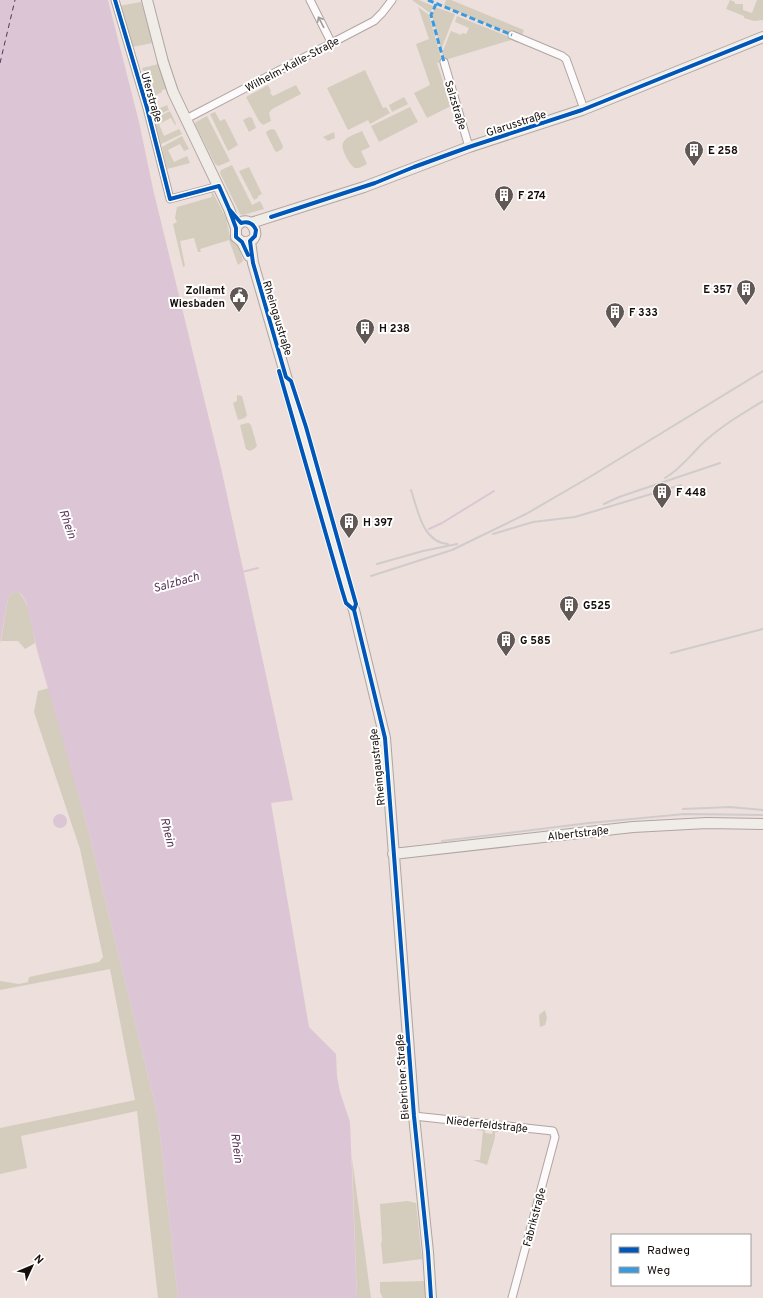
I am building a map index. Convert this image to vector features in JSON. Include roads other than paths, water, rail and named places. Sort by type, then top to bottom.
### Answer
[{"type":"street","name":"Uferstraße","points":[[115,0],[147,108],[170,199],[218,186]]},
{"type":"street","name":"Rheingaustraße","points":[[147,0],[173,92],[229,209],[246,226],[236,237],[246,241],[253,263],[346,588],[354,610],[382,723],[388,769],[393,854]]},
{"type":"street","points":[[310,0],[332,44]]},
{"type":"street","name":"Wilhelm-Kalle-Straße","points":[[186,119],[332,44],[378,18],[392,0]]},
{"type":"street","points":[[512,35],[566,59],[584,109]]},
{"type":"street","name":"Glarusstraße","points":[[246,226],[375,183],[407,169],[469,147],[584,109],[763,37]]},
{"type":"street","name":"Salzstraße","points":[[444,62],[469,147]]},
{"type":"street","points":[[246,226],[255,236],[246,241]]},
{"type":"street","name":"Albertstraße","points":[[393,854],[633,827],[707,823],[763,824]]},
{"type":"street","name":"Biebricher Straße","points":[[393,854],[414,1116],[428,1252],[431,1298]]},
{"type":"street","name":"Niederfeldstraße","points":[[414,1116],[554,1131],[555,1136]]},
{"type":"street","name":"Fabrikstraße","points":[[512,1298],[555,1136]]},
{"type":"water","name":"Rhein","points":[[0,0],[108,0],[139,122],[153,189],[222,472],[293,800],[271,803],[309,1027],[336,1054],[337,1076],[340,1092],[350,1122],[357,1298],[178,1298],[158,1117],[87,825],[37,650],[26,602],[22,595],[17,591],[11,594],[8,599],[0,644]]},
{"type":"water","points":[[60,814],[65,816],[67,821],[65,826],[60,828],[55,826],[53,821],[55,816]]},
{"type":"waterway","name":"Salzbach","points":[[429,529],[442,523],[494,491]]},
{"type":"waterway","name":"Salzbach","points":[[242,572],[258,568]]},
{"type":"railway","points":[[371,576],[452,550],[526,514],[588,478],[763,371]]},
{"type":"railway","points":[[665,478],[681,466],[712,435],[763,401]]},
{"type":"railway","points":[[604,504],[619,497],[720,463]]},
{"type":"railway","points":[[493,534],[533,522],[575,517],[681,485]]},
{"type":"railway","points":[[411,490],[422,524],[432,538],[439,542],[448,544]]},
{"type":"railway","points":[[377,564],[423,551],[457,544]]},
{"type":"railway","points":[[671,653],[763,629]]},
{"type":"railway","points":[[683,809],[730,807],[763,810]]},
{"type":"railway","points":[[442,841],[589,823],[685,814],[763,815]]},
{"type":"place","name":"E 258","points":[[694,167]]},
{"type":"place","name":"F 274","points":[[504,212]]},
{"type":"place","name":"E 357","points":[[746,306]]},
{"type":"place","name":"Zollamt Wiesbaden","points":[[239,313]]},
{"type":"place","name":"F 333","points":[[615,329]]},
{"type":"place","name":"H 238","points":[[365,345]]},
{"type":"place","name":"F 448","points":[[662,509]]},
{"type":"place","name":"H 397","points":[[349,539]]},
{"type":"place","name":"G525","points":[[569,622]]},
{"type":"place","name":"G 585","points":[[506,657]]}]
